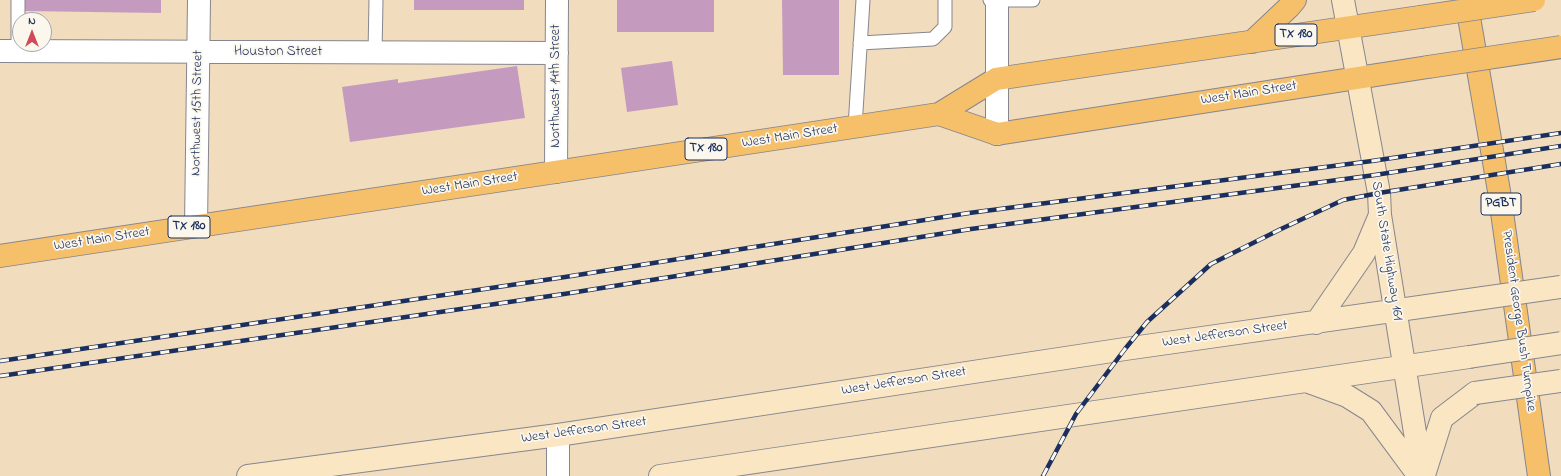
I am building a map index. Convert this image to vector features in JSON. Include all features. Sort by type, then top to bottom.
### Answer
[{"type":"main road","points":[[1252,42],[1289,8],[1295,0]]},
{"type":"main road","name":"South State Highway 161","points":[[1343,0],[1356,78],[1379,193],[1380,216],[1405,366],[1421,476]]},
{"type":"main road","name":"President George Bush Turnpike","points":[[1466,0],[1499,191],[1539,476]]},
{"type":"main road","name":"West Main Street","points":[[0,256],[939,114],[996,79],[1534,0]]},
{"type":"main road","name":"West Main Street","points":[[939,114],[997,134],[1561,47]]},
{"type":"main road","points":[[1316,323],[1364,253],[1380,216]]},
{"type":"main road","name":"West Jefferson Street","points":[[248,476],[558,435],[1126,349],[1395,312],[1561,287]]},
{"type":"main road","points":[[660,476],[1561,343]]},
{"type":"main road","points":[[1303,380],[1347,396],[1371,411],[1421,476]]},
{"type":"main road","points":[[1421,476],[1442,418],[1475,393],[1561,381]]},
{"type":"street","name":"Northwest 15th Street","points":[[196,226],[199,0]]},
{"type":"street","name":"Northwest 14th Street","points":[[556,172],[557,0]]},
{"type":"street","points":[[997,0],[997,134]]},
{"type":"street","name":"Houston Street","points":[[9,51],[199,53],[557,53]]},
{"type":"street","points":[[558,435],[558,476]]},
{"type":"lane","points":[[9,51],[18,0]]},
{"type":"lane","points":[[375,53],[376,0]]},
{"type":"lane","points":[[855,127],[863,0]]},
{"type":"lane","points":[[860,43],[933,39],[945,27],[945,0]]},
{"type":"lane","points":[[988,0],[1033,0]]},
{"type":"building","points":[[24,0],[161,0],[161,13],[24,11]]},
{"type":"building","points":[[414,0],[524,0],[524,10],[414,10]]},
{"type":"building","points":[[617,0],[714,0],[714,32],[617,32]]},
{"type":"building","points":[[782,0],[839,0],[839,75],[783,75]]},
{"type":"building","points":[[672,61],[678,105],[627,112],[621,68]]},
{"type":"building","points":[[517,66],[525,118],[350,142],[342,87],[398,79],[398,83]]},
{"type":"railway","points":[[0,361],[565,277],[969,213],[1372,161],[1561,133]]},
{"type":"railway","points":[[0,376],[564,294],[971,229],[1375,175],[1561,146]]},
{"type":"railway","points":[[1043,476],[1076,414],[1125,349],[1147,322],[1211,264],[1343,200],[1561,164]]}]
